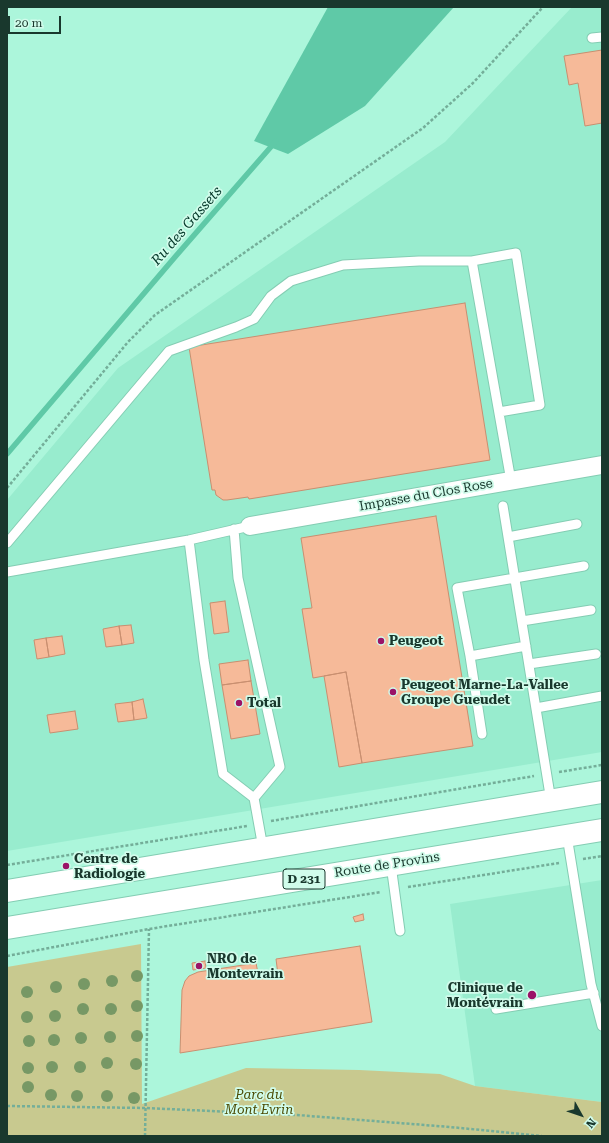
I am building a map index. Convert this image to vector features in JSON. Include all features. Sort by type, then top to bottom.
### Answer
[{"type":"main road","points":[[7,891],[263,850],[602,792]]},
{"type":"main road","name":"Route de Provins","points":[[7,928],[602,830]]},
{"type":"street","name":"Impasse du Clos Rose","points":[[242,527],[602,465]]},
{"type":"lane","points":[[592,38],[602,37]]},
{"type":"lane","points":[[7,543],[169,351],[254,319],[271,296],[291,281],[343,265],[419,261],[472,261],[516,253],[540,405],[499,412]]},
{"type":"lane","points":[[472,261],[511,481]]},
{"type":"lane","points":[[503,506],[551,801]]},
{"type":"lane","points":[[508,537],[577,524]]},
{"type":"lane","points":[[7,572],[189,540],[242,527],[238,578],[280,767],[254,798]]},
{"type":"lane","points":[[189,540],[204,660],[223,774],[254,798],[263,850]]},
{"type":"lane","points":[[482,734],[470,656],[457,588],[584,566]]},
{"type":"lane","points":[[522,621],[591,610]]},
{"type":"lane","points":[[470,656],[526,646]]},
{"type":"lane","points":[[529,664],[596,654]]},
{"type":"lane","points":[[536,708],[602,696]]},
{"type":"lane","points":[[566,836],[572,861],[594,993],[602,1026]]},
{"type":"lane","points":[[391,865],[400,931]]},
{"type":"lane","points":[[496,1009],[594,993]]},
{"type":"path","points":[[7,488],[128,342],[155,315],[423,128],[472,83],[543,7]]},
{"type":"path","points":[[7,865],[259,824],[602,765]]},
{"type":"path","points":[[7,956],[149,929],[602,856]]},
{"type":"path","points":[[145,1136],[149,929]]},
{"type":"path","points":[[7,1106],[146,1108],[305,1116],[450,1127],[542,1136]]},
{"type":"shaded area","points":[[328,7],[454,7],[365,106],[288,154],[254,141]]},
{"type":"shaded area","points":[[572,7],[602,7],[602,752],[7,851],[7,500],[118,368],[445,142]]},
{"type":"shaded area","name":"Clinique de Montévrain","points":[[602,880],[602,1102],[475,1086],[450,904]]},
{"type":"green space","name":"Parc du Mont Evrin","points":[[141,944],[142,1104],[246,1068],[359,1070],[440,1074],[475,1086],[602,1102],[602,1136],[7,1136],[7,967]]},
{"type":"building","points":[[602,50],[602,123],[585,126],[578,83],[569,85],[564,56]]},
{"type":"building","points":[[465,303],[490,460],[249,499],[248,497],[223,500],[216,495],[215,490],[212,490],[189,347]]},
{"type":"building","name":"Peugeot","points":[[436,516],[473,746],[362,763],[346,672],[313,678],[302,609],[312,608],[301,538]]},
{"type":"building","points":[[225,601],[229,632],[214,634],[210,603]]},
{"type":"building","points":[[131,625],[134,643],[122,645],[119,626]]},
{"type":"building","points":[[119,626],[122,645],[106,647],[103,629]]},
{"type":"building","points":[[62,636],[65,654],[49,657],[46,638]]},
{"type":"building","points":[[46,638],[49,657],[37,659],[34,640]]},
{"type":"building","points":[[248,660],[251,681],[222,685],[219,664]]},
{"type":"building","points":[[346,672],[362,763],[339,767],[324,676]]},
{"type":"building","points":[[251,681],[260,734],[231,739],[222,685]]},
{"type":"building","points":[[143,699],[147,718],[134,720],[132,702]]},
{"type":"building","points":[[132,702],[134,720],[118,722],[115,704]]},
{"type":"building","points":[[75,711],[78,729],[50,733],[47,715]]},
{"type":"building","points":[[363,914],[364,920],[355,922],[353,917]]},
{"type":"building","points":[[360,946],[372,1022],[180,1053],[182,990],[185,981],[189,976],[198,972],[256,963],[259,978],[278,975],[276,959]]},
{"type":"building","name":"NRO de Montevrain","points":[[205,961],[206,968],[193,970],[192,963]]},
{"type":"waterway","name":"Ru des Gassets","points":[[7,454],[276,141]]},
{"type":"place","name":"Peugeot","points":[[381,641]]},
{"type":"place","name":"Peugeot Marne-La-Vallee Groupe Gueudet","points":[[393,692]]},
{"type":"place","name":"Total","points":[[239,703]]},
{"type":"place","name":"Centre de Radiologie","points":[[66,866]]},
{"type":"place","name":"NRO de Montevrain","points":[[199,966]]},
{"type":"place","name":"Clinique de Montévrain","points":[[532,995]]}]
